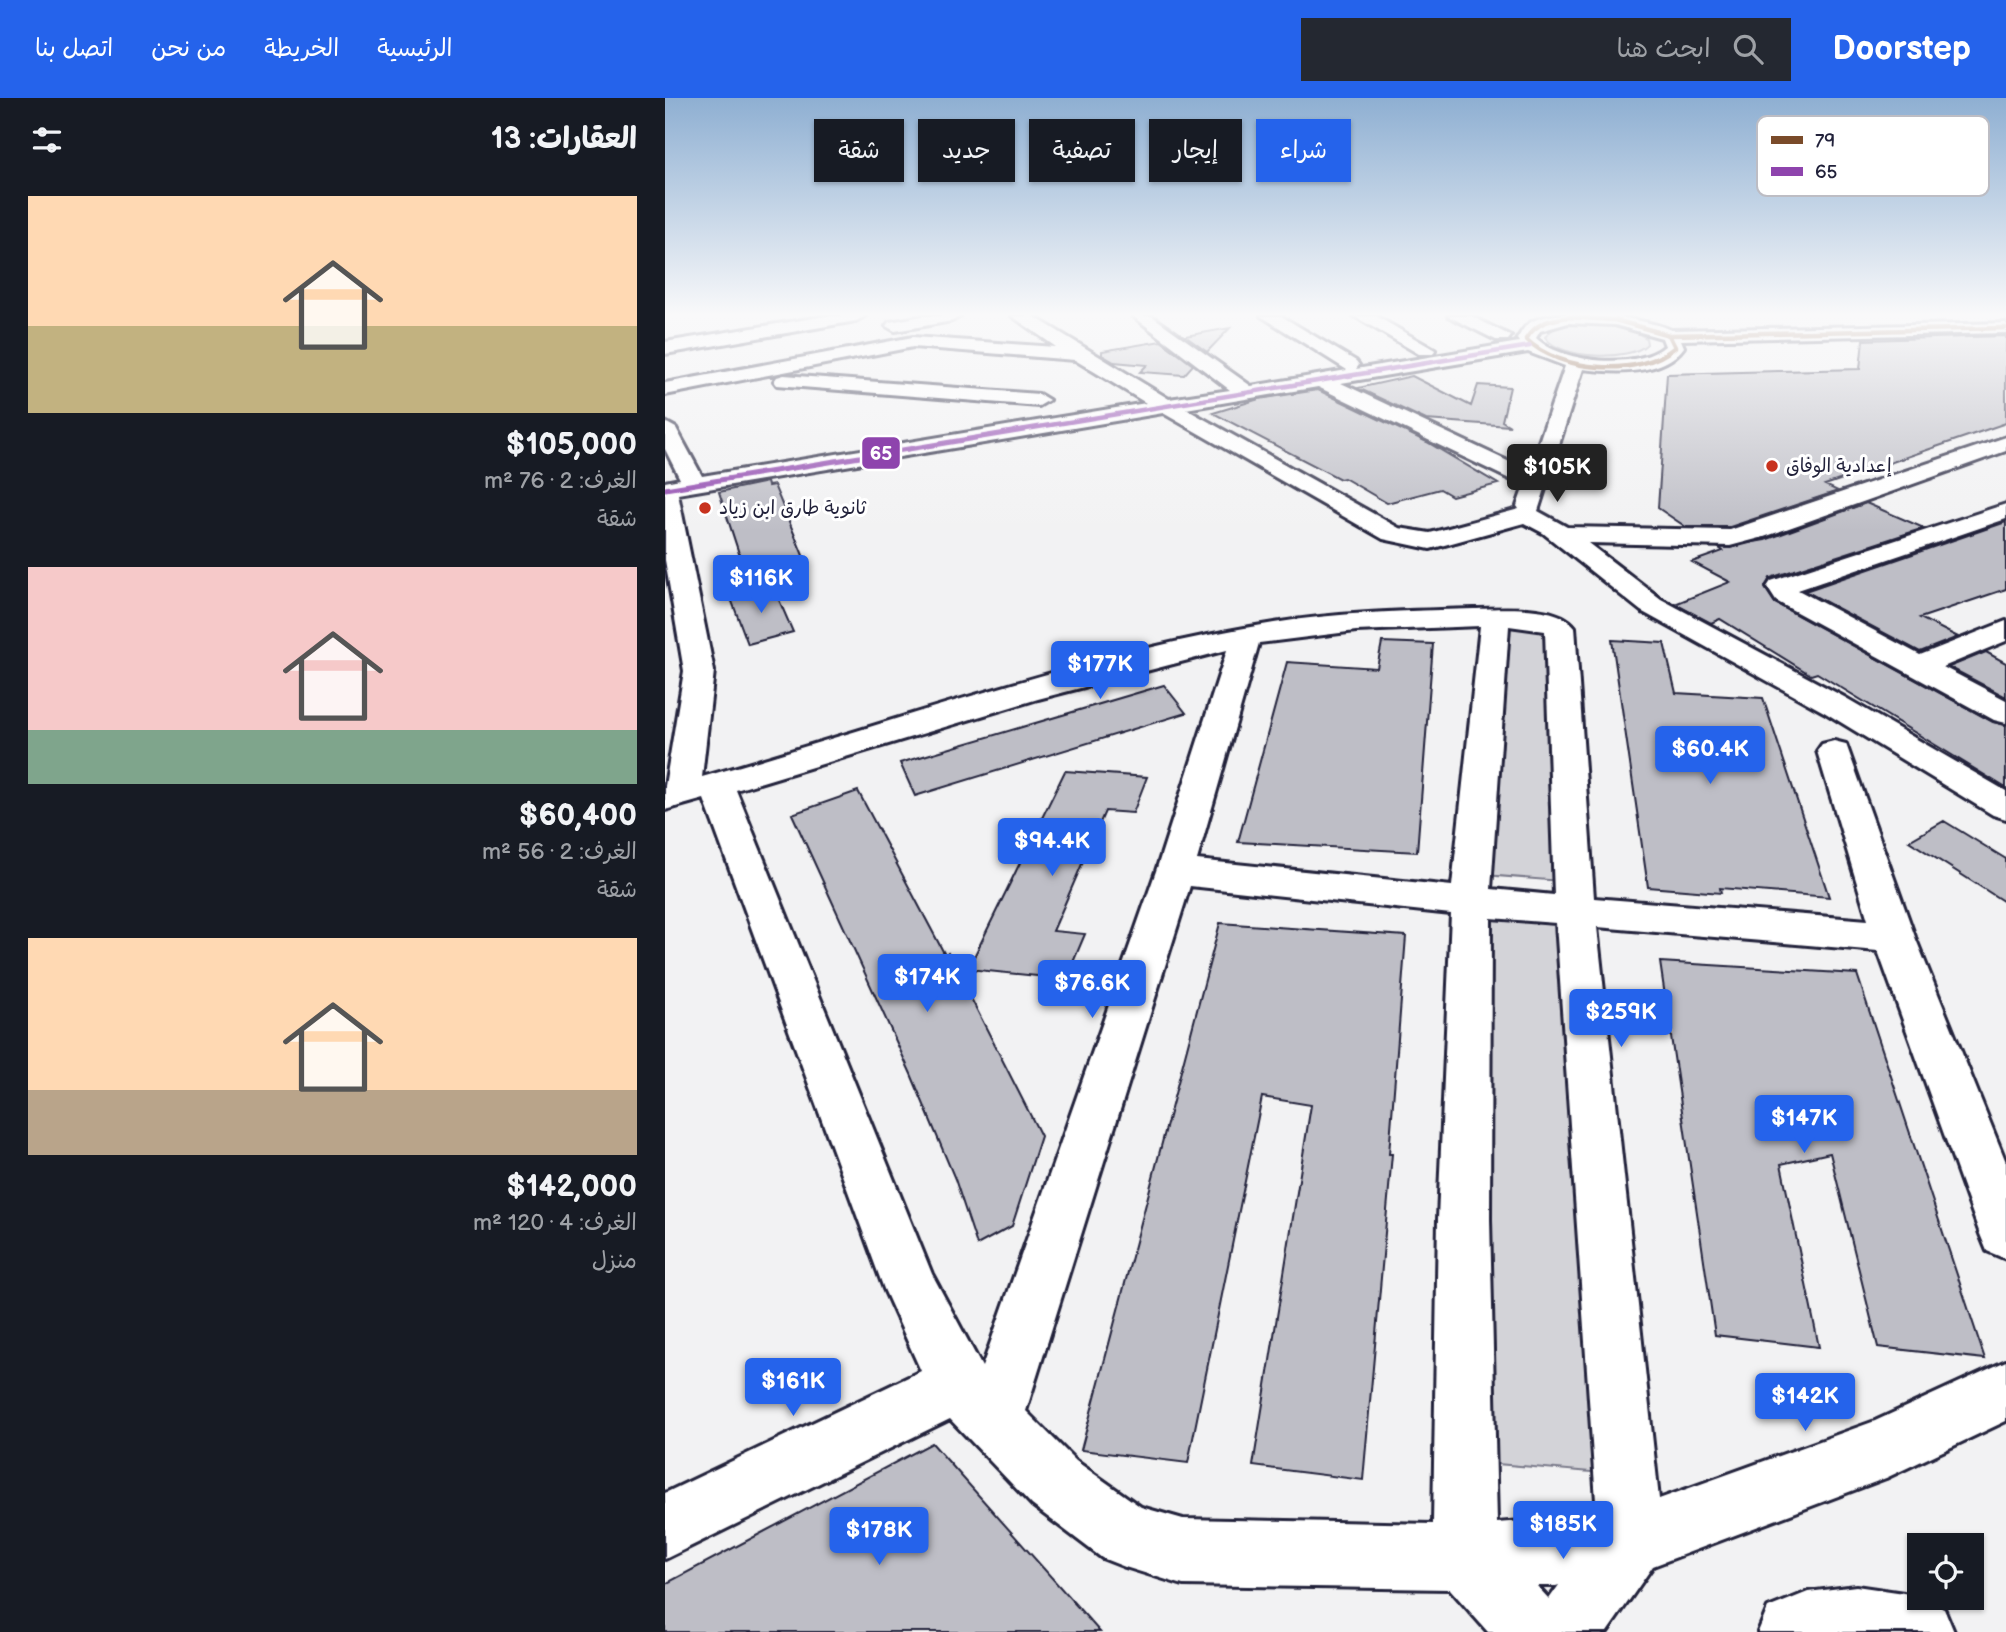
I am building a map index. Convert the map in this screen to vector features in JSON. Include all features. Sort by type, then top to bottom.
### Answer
[{"type":"street","points":[[874,388],[1039,400]]},
{"type":"street","points":[[1125,388],[1163,405],[1392,534],[1408,539],[1438,540],[1527,515],[1562,535],[1651,605],[1835,705],[2006,807]]},
{"type":"street","points":[[1240,388],[1248,394]]},
{"type":"street","points":[[675,487],[1163,405],[1292,388]]},
{"type":"street","points":[[1333,388],[1536,483]]},
{"type":"street","points":[[1527,515],[1568,388]]},
{"type":"street","points":[[957,415],[1064,396]]},
{"type":"street","points":[[665,428],[683,463],[675,487],[677,608],[699,671],[679,729],[688,793],[911,1289],[975,1402],[1054,1483],[1125,1535],[1183,1552],[1465,1557],[1556,1553],[1631,1542],[1886,1447],[2006,1390]]},
{"type":"street","points":[[1562,535],[1730,538],[1767,528],[2006,444]]},
{"type":"street","points":[[683,463],[710,458]]},
{"type":"street","points":[[2006,511],[1781,587],[1786,595],[2006,713]]},
{"type":"street","points":[[688,793],[1018,696],[1246,637],[1308,628],[1401,620],[1495,618],[1550,622],[1562,631],[1575,910],[1631,1542],[1566,1632]]},
{"type":"street","points":[[1495,618],[1472,902],[1462,1312],[1465,1557],[1533,1632]]},
{"type":"street","points":[[1921,666],[2001,636]]},
{"type":"street","points":[[665,1527],[975,1402],[1175,871],[1246,637]]},
{"type":"street","points":[[1834,751],[1894,937],[1983,1165],[2006,1234]]},
{"type":"street","points":[[1175,871],[1472,902],[1894,937]]},
{"type":"street","points":[[1792,1632],[1815,1622],[1851,1618],[1891,1623],[1920,1632]]},
{"type":"shaded area","points":[[1502,622],[1551,626],[1561,881],[1472,874]]},
{"type":"shaded area","points":[[1470,915],[1569,924],[1602,1473],[1486,1463]]},
{"type":"building","points":[[1358,388],[1435,388],[1471,406],[1477,388],[1510,388],[1502,421],[1510,426],[1426,420]]},
{"type":"building","name":"إعدادية الوفاق","points":[[1666,388],[2006,388],[2006,423],[1825,485],[1838,491],[1730,527],[1686,527],[1658,508]]},
{"type":"building","points":[[1318,390],[1427,442],[1498,484],[1452,496],[1440,489],[1387,503],[1344,478],[1340,479],[1213,413],[1259,399]]},
{"type":"building","points":[[767,482],[768,486],[774,485],[807,565],[747,578],[719,492]]},
{"type":"building","points":[[1866,503],[1924,528],[1770,578],[1765,588],[1775,603],[1993,722],[2006,725],[2006,788],[1817,673],[1811,675],[1720,619],[1711,623],[1675,604],[1730,582],[1692,562],[1723,551],[1719,548],[1765,540]]},
{"type":"building","points":[[2006,522],[2006,589],[1920,618],[1958,637],[1920,652],[1805,591]]},
{"type":"building","points":[[773,586],[793,632],[748,644],[730,596]]},
{"type":"building","points":[[1612,640],[1664,643],[1676,693],[1763,698],[1829,897],[1720,888],[1721,893],[1648,887]]},
{"type":"building","points":[[1382,642],[1433,644],[1417,852],[1238,842],[1287,662],[1377,668]]},
{"type":"building","points":[[1986,652],[2006,663],[2006,697],[1949,667]]},
{"type":"building","points":[[1164,685],[1186,713],[915,796],[900,763]]},
{"type":"building","points":[[1065,771],[1147,777],[1133,813],[1105,811],[1053,931],[1085,934],[1066,979],[968,969]]},
{"type":"building","points":[[858,791],[945,955],[948,953],[1041,1136],[1012,1226],[977,1245],[955,1179],[911,1074],[792,814]]},
{"type":"building","points":[[1944,821],[2006,859],[2006,903],[1909,841]]},
{"type":"building","points":[[1220,923],[1406,936],[1389,1154],[1392,1154],[1363,1480],[1253,1466],[1311,1105],[1262,1097],[1188,1463],[1081,1450]]},
{"type":"building","points":[[1660,962],[1857,974],[1985,1359],[1878,1347],[1830,1153],[1781,1164],[1819,1347],[1715,1335]]},
{"type":"building","points":[[932,1443],[1100,1632],[665,1632],[665,1584]]},
{"type":"transit line","name":"65","points":[[665,489],[1278,388]]},
{"type":"place","name":"إعدادية الوفاق","points":[[1772,466]]},
{"type":"place","name":"ثانوية طارق ابن زياد","points":[[705,508]]}]
